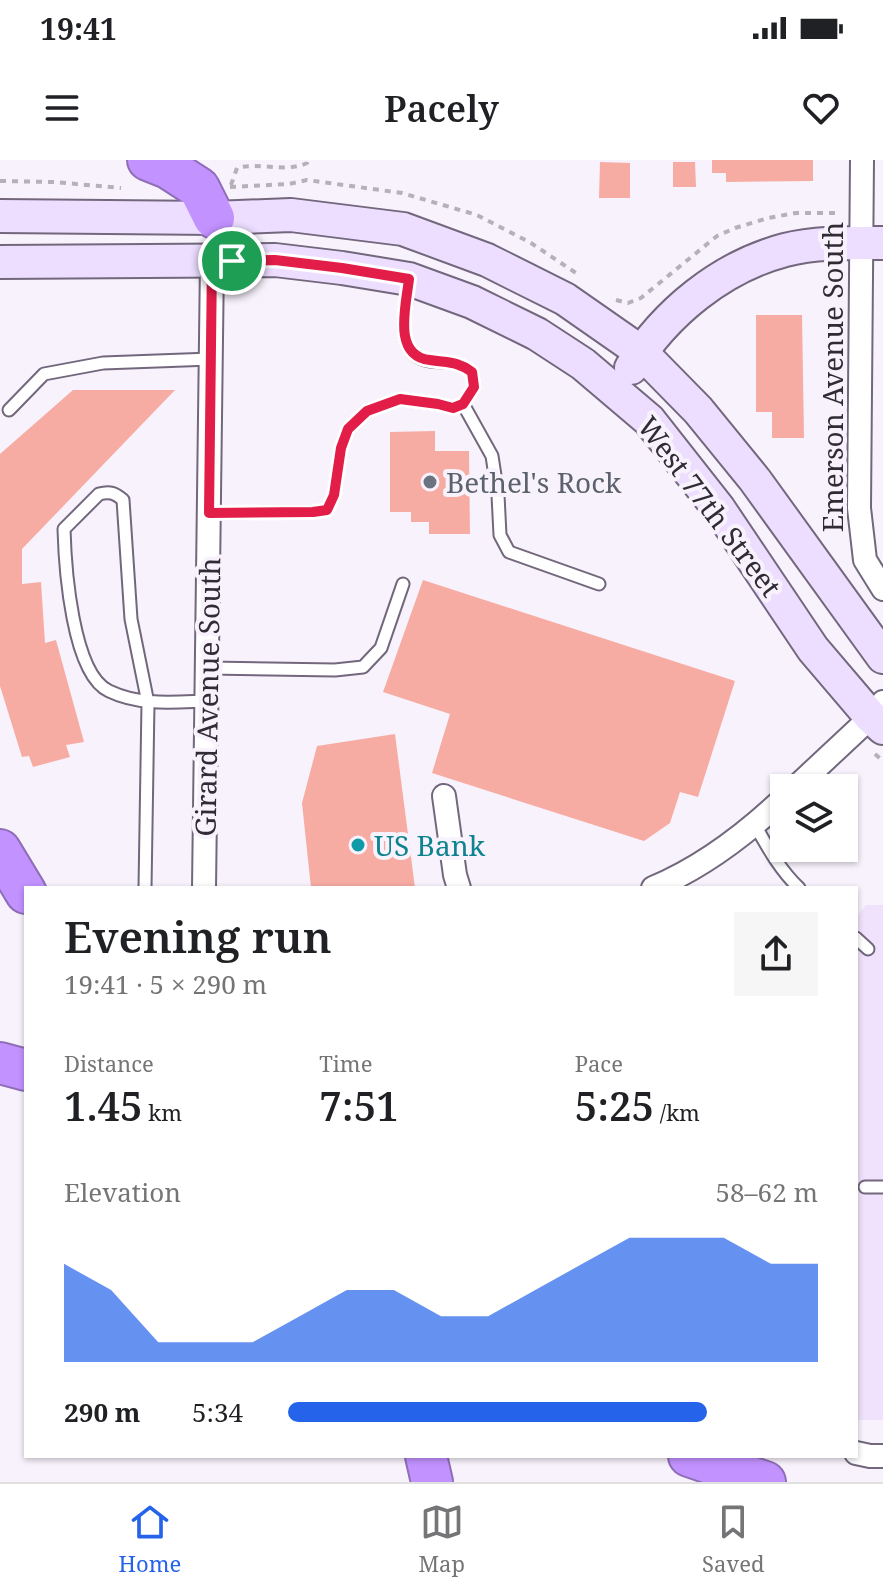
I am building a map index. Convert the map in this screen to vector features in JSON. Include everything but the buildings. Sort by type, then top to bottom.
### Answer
[{"type":"highway","points":[[140,175],[168,168],[222,202]]},
{"type":"highway","points":[[0,850],[24,890]]},
{"type":"highway","points":[[0,1063],[24,1069]]},
{"type":"highway","points":[[426,1458],[432,1482]]},
{"type":"highway","points":[[695,1458],[765,1482]]},
{"type":"street","name":"Emerson Avenue South","points":[[862,160],[869,234],[859,508],[865,560],[883,589]]},
{"type":"street","name":"West 77th Street","points":[[0,216],[222,202],[291,215],[403,229],[487,260],[565,299],[641,352],[698,410],[755,480],[883,657]]},
{"type":"street","name":"Girard Avenue South","points":[[204,886],[212,261],[222,202]]},
{"type":"street","points":[[617,391],[641,352],[680,309],[720,278],[784,251],[869,234]]},
{"type":"street","name":"West 77th Street","points":[[0,262],[275,260],[342,268],[409,279],[472,302],[537,334],[583,364],[649,420],[719,509],[813,649],[878,725]]},
{"type":"street","points":[[813,774],[878,725]]},
{"type":"street","points":[[444,796],[458,886]]},
{"type":"street","points":[[658,886],[723,848],[770,811]]},
{"type":"street","points":[[858,1453],[883,1456]]},
{"type":"lane","points":[[209,513],[327,510],[334,495],[341,448],[348,429],[367,411],[400,399],[453,408],[463,404],[474,387],[472,372],[461,364],[422,359],[413,354],[403,334],[409,279]]},
{"type":"lane","points":[[9,410],[44,374],[103,363],[211,359]]},
{"type":"lane","points":[[463,404],[492,456],[500,535],[509,552],[599,584]]},
{"type":"lane","points":[[145,886],[148,703],[131,619],[123,500],[116,494],[99,494],[64,529],[73,618],[87,667],[106,690],[148,703],[207,701]]},
{"type":"lane","points":[[208,668],[335,670],[363,667],[381,648],[403,584]]},
{"type":"lane","points":[[755,825],[770,853],[797,886]]},
{"type":"lane","points":[[858,940],[868,949]]},
{"type":"lane","points":[[865,1187],[883,1187]]},
{"type":"path","points":[[222,202],[237,168],[248,165],[298,167],[308,160]]},
{"type":"path","points":[[0,181],[54,182],[140,175]]},
{"type":"path","points":[[222,202],[307,180],[402,193],[477,215],[531,243],[587,280]]},
{"type":"path","points":[[611,298],[628,303],[641,298],[717,236],[768,218],[815,212],[869,234]]},
{"type":"path","points":[[878,725],[883,761]]},
{"type":"shaded area","points":[[866,905],[883,905],[883,1420],[858,1420],[858,915]]},
{"type":"place","name":"Bethel's Rock","points":[[430,482]]},
{"type":"place","name":"US Bank","points":[[358,845]]},
{"type":"route","points":[[275,260],[409,279],[403,334],[413,354],[422,359],[461,364],[472,372],[474,387],[463,404],[453,408],[400,399],[367,411],[348,429],[341,448],[334,495],[327,510],[209,513],[212,261],[232,261],[275,260]]}]
